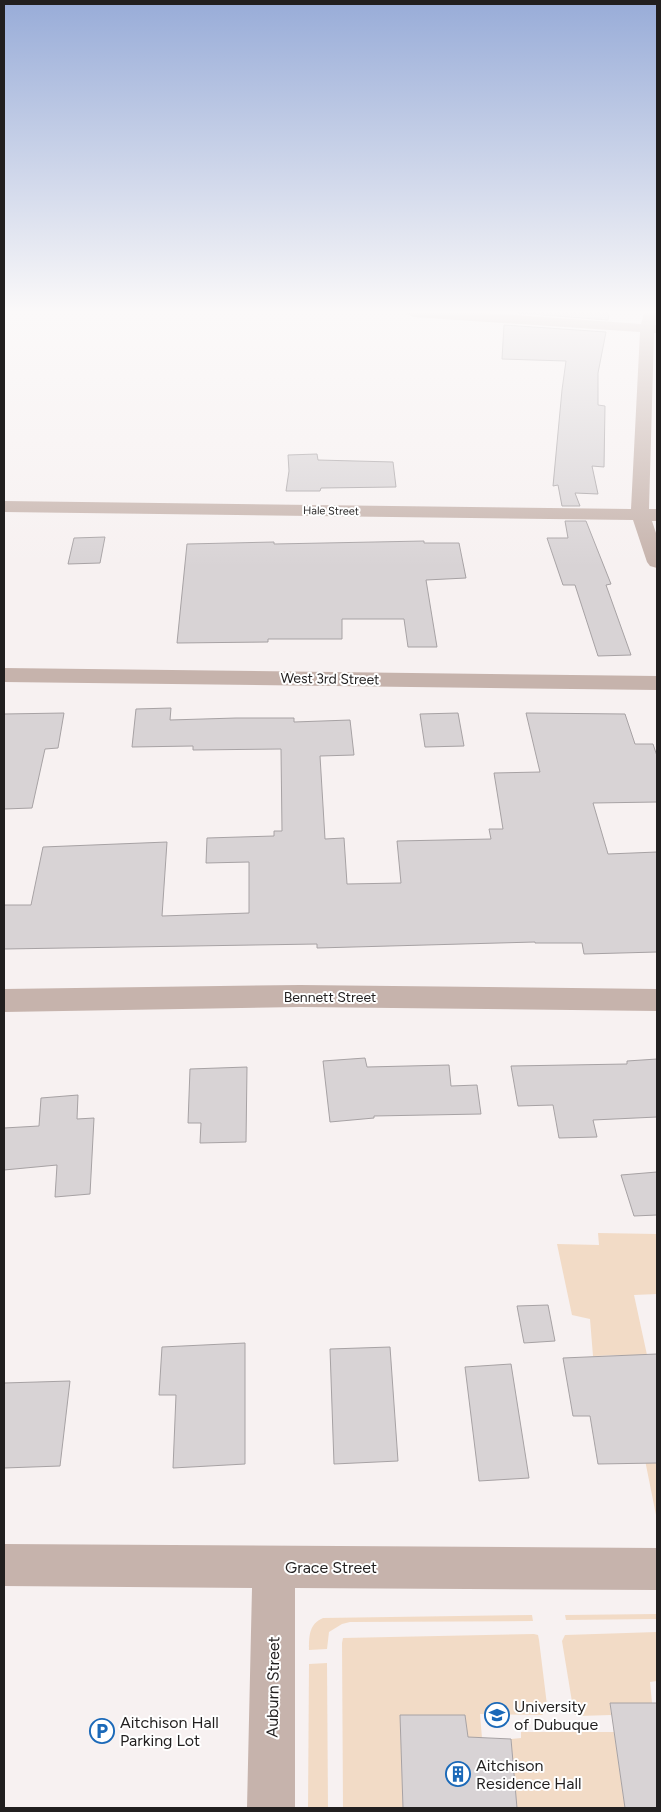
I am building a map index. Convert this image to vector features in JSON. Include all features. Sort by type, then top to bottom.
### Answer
[{"type":"street","points":[[651,398],[649,515],[657,562]]},
{"type":"street","name":"Hale Street","points":[[4,507],[649,515]]},
{"type":"street","name":"West 3rd Street","points":[[4,675],[657,683]]},
{"type":"street","name":"Bennett Street","points":[[4,1001],[300,996],[657,1000]]},
{"type":"street","name":"Grace Street","points":[[4,1564],[657,1569]]},
{"type":"street","name":"Auburn Street","points":[[271,1808],[274,1566]]},
{"type":"shaded area","points":[[598,1233],[657,1234],[657,1294],[634,1295],[652,1378],[644,1404],[657,1445],[657,1520],[624,1355],[593,1356],[590,1319],[572,1315],[557,1244],[599,1245]]},
{"type":"shaded area","points":[[657,1614],[657,1619],[566,1620],[565,1615]]},
{"type":"shaded area","points":[[532,1615],[533,1621],[350,1622],[342,1624],[329,1632],[327,1649],[309,1650],[312,1627],[323,1618]]},
{"type":"shaded area","points":[[657,1632],[657,1681],[650,1682],[652,1703],[610,1703],[611,1715],[579,1716],[574,1714],[562,1641],[565,1635]]},
{"type":"shaded area","points":[[538,1635],[539,1640],[547,1705],[546,1712],[542,1715],[480,1714],[482,1738],[468,1739],[465,1715],[400,1715],[403,1808],[343,1808],[343,1638]]},
{"type":"shaded area","points":[[327,1663],[328,1808],[308,1808],[309,1664]]},
{"type":"shaded area","points":[[521,1732],[614,1732],[625,1808],[517,1808],[511,1739],[521,1738]]},
{"type":"building","points":[[561,398],[598,398],[598,405],[605,406],[604,467],[592,466],[598,494],[575,493],[580,506],[562,506],[558,485],[553,486]]},
{"type":"building","points":[[317,454],[318,460],[393,462],[396,487],[321,488],[320,491],[286,491],[289,471],[288,455]]},
{"type":"building","points":[[565,521],[586,521],[611,584],[606,585],[631,655],[598,656],[575,585],[563,585],[547,538],[568,538]]},
{"type":"building","points":[[105,537],[100,563],[68,564],[74,538]]},
{"type":"building","points":[[424,541],[424,543],[459,543],[466,578],[426,580],[437,647],[408,647],[404,619],[342,619],[342,639],[268,639],[268,642],[177,643],[187,544]]},
{"type":"building","points":[[171,708],[170,720],[294,718],[294,722],[350,720],[354,755],[320,756],[325,839],[344,838],[347,884],[401,883],[397,841],[491,839],[489,829],[503,829],[494,773],[540,772],[526,713],[625,714],[635,744],[653,744],[657,756],[657,802],[593,803],[608,854],[657,852],[657,952],[584,954],[582,943],[535,942],[317,948],[317,944],[4,949],[4,905],[31,905],[43,847],[167,842],[162,916],[249,913],[249,862],[206,863],[207,838],[274,836],[274,831],[282,831],[281,749],[193,750],[193,746],[132,747],[136,709]]},
{"type":"building","points":[[64,713],[58,748],[45,749],[32,808],[4,809],[4,714]]},
{"type":"building","points":[[458,713],[464,746],[425,747],[420,714]]},
{"type":"building","points":[[365,1058],[367,1067],[449,1065],[451,1086],[477,1085],[481,1114],[374,1116],[374,1118],[330,1122],[323,1061]]},
{"type":"building","points":[[657,1059],[657,1117],[593,1120],[597,1137],[559,1138],[553,1105],[518,1106],[511,1066],[627,1064],[627,1061]]},
{"type":"building","points":[[247,1067],[246,1142],[200,1143],[201,1123],[188,1123],[190,1069]]},
{"type":"building","points":[[78,1095],[77,1119],[94,1118],[90,1194],[55,1197],[57,1165],[4,1170],[4,1128],[39,1126],[41,1098]]},
{"type":"building","points":[[657,1172],[657,1215],[634,1216],[621,1175]]},
{"type":"building","points":[[548,1305],[555,1341],[524,1343],[517,1306]]},
{"type":"building","points":[[245,1343],[245,1464],[173,1468],[176,1395],[159,1395],[162,1347]]},
{"type":"building","points":[[390,1347],[398,1461],[334,1464],[330,1349]]},
{"type":"building","points":[[657,1354],[657,1463],[598,1464],[590,1416],[573,1416],[563,1358]]},
{"type":"building","points":[[511,1364],[529,1478],[479,1481],[465,1367]]},
{"type":"building","points":[[70,1381],[60,1466],[4,1468],[4,1383]]},
{"type":"building","name":"Aitchison Residence Hall","points":[[610,1703],[657,1703],[657,1808],[625,1808]]},
{"type":"building","name":"Aitchison Residence Hall","points":[[400,1715],[465,1715],[468,1737],[511,1739],[517,1808],[403,1808]]},
{"type":"place","name":"University of Dubuque","points":[[497,1715]]},
{"type":"place","name":"Aitchison Hall Parking Lot","points":[[102,1731]]},
{"type":"place","name":"Aitchison Residence Hall","points":[[458,1774]]}]
